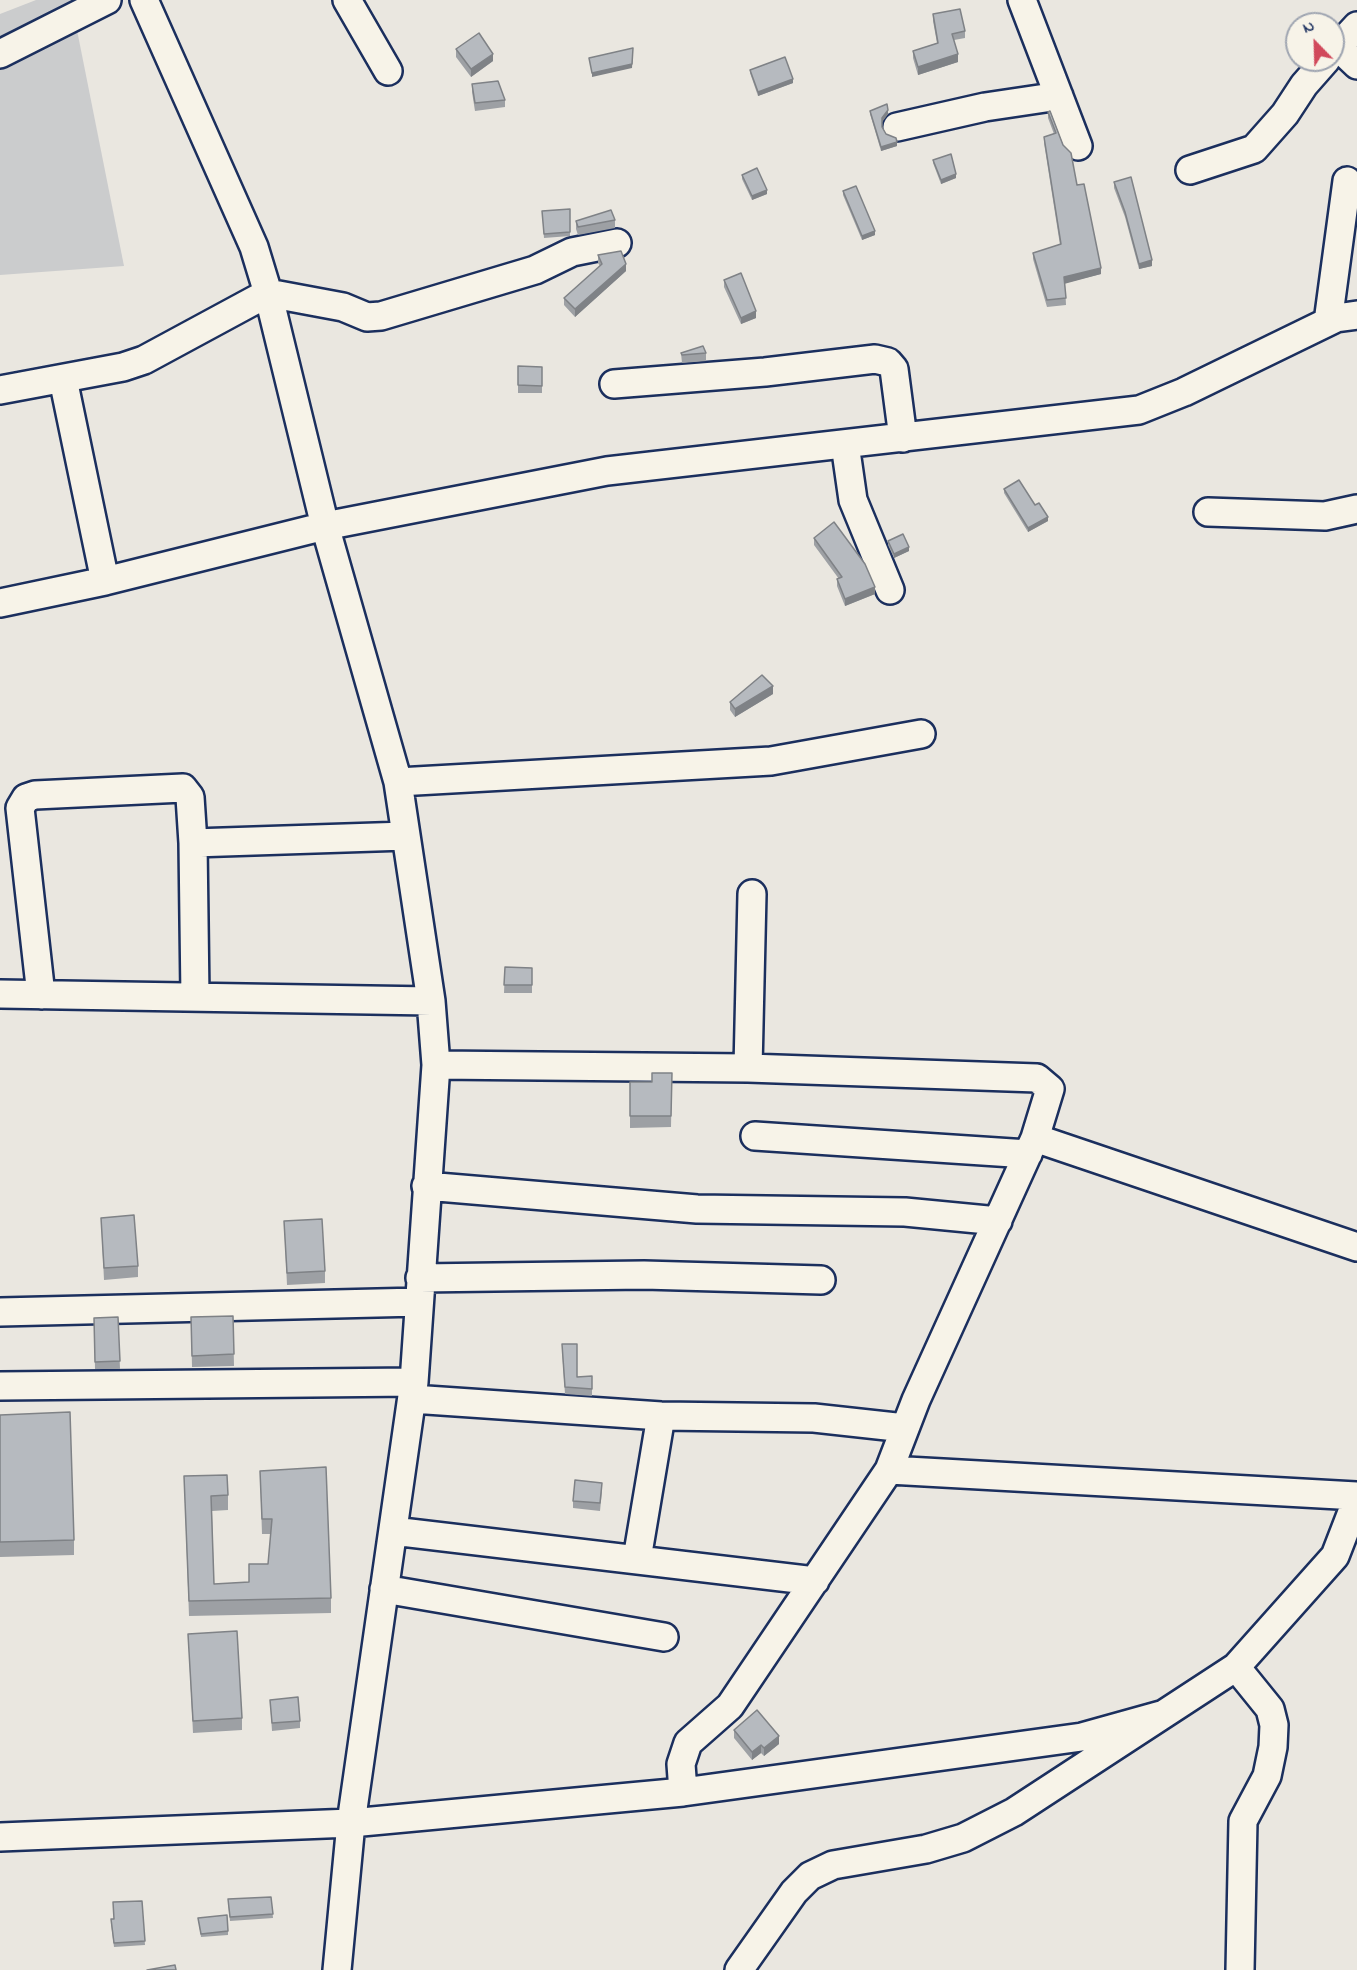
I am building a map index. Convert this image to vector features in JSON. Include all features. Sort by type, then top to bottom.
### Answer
[{"type":"street","points":[[0,54],[107,0]]},
{"type":"street","points":[[144,0],[254,247],[268,293],[325,526],[398,782],[431,1000],[436,1065],[413,1390],[351,1823],[337,1970]]},
{"type":"street","points":[[347,0],[388,71]]},
{"type":"street","points":[[1022,0],[1078,146]]},
{"type":"street","points":[[1345,45],[1357,26]]},
{"type":"street","points":[[1190,170],[1254,149],[1285,114],[1304,85],[1319,72]]},
{"type":"street","points":[[897,127],[985,107],[1059,96]]},
{"type":"street","points":[[1328,322],[1347,181]]},
{"type":"street","points":[[0,390],[123,367],[144,360],[268,293],[343,307],[367,317],[381,316],[535,270],[572,252],[617,243]]},
{"type":"street","points":[[0,603],[105,580],[325,526],[607,471],[1139,410],[1184,392],[1328,322],[1357,315]]},
{"type":"street","points":[[614,384],[765,372],[875,359],[888,362],[894,369],[903,438]]},
{"type":"street","points":[[63,379],[105,580]]},
{"type":"street","points":[[844,444],[853,500],[890,591]]},
{"type":"street","points":[[1208,512],[1325,516],[1357,509]]},
{"type":"street","points":[[398,782],[771,760],[921,734]]},
{"type":"street","points":[[41,995],[20,808],[26,798],[35,795],[183,788],[190,796],[193,843],[195,997]]},
{"type":"street","points":[[193,843],[406,836]]},
{"type":"street","points":[[748,1068],[752,894]]},
{"type":"street","points":[[0,994],[431,1000]]},
{"type":"street","points":[[436,1065],[748,1068],[1037,1078],[1050,1089],[1031,1146],[905,1428],[889,1470],[730,1706],[688,1743],[681,1764],[683,1792]]},
{"type":"street","points":[[755,1136],[1031,1146],[1357,1247]]},
{"type":"street","points":[[426,1186],[697,1209],[904,1212],[998,1221]]},
{"type":"street","points":[[0,1312],[420,1290],[644,1275],[821,1280]]},
{"type":"street","points":[[0,1386],[413,1390],[661,1416],[814,1418],[905,1428]]},
{"type":"street","points":[[637,1559],[661,1416]]},
{"type":"street","points":[[739,1970],[794,1892],[810,1876],[833,1865],[926,1849],[963,1838],[1014,1812],[1236,1667],[1335,1556],[1357,1497],[889,1470]]},
{"type":"street","points":[[393,1531],[815,1581]]},
{"type":"street","points":[[384,1589],[664,1637]]},
{"type":"street","points":[[1236,1667],[1270,1709],[1274,1725],[1273,1747],[1267,1776],[1243,1821],[1240,1970]]},
{"type":"street","points":[[0,1837],[351,1823],[683,1792],[1082,1737],[1161,1715]]},
{"type":"shaded area","points":[[36,0],[71,0],[124,266],[0,275],[0,14]]},
{"type":"building","points":[[960,9],[965,31],[952,34],[958,54],[918,67],[913,51],[938,43],[933,14]]},
{"type":"building","points":[[479,33],[493,54],[471,69],[456,49]]},
{"type":"building","points":[[633,48],[632,64],[592,73],[589,58]]},
{"type":"building","points":[[785,57],[793,79],[758,92],[750,70]]},
{"type":"building","points":[[498,81],[505,100],[475,103],[472,84]]},
{"type":"building","points":[[887,104],[888,110],[882,118],[882,127],[886,134],[896,138],[897,142],[881,147],[870,111]]},
{"type":"building","points":[[1050,111],[1063,145],[1071,153],[1077,185],[1084,184],[1101,268],[1064,277],[1066,298],[1047,300],[1033,253],[1061,244],[1044,137],[1056,133],[1048,112]]},
{"type":"building","points":[[951,154],[956,174],[941,180],[933,160]]},
{"type":"building","points":[[757,168],[767,190],[752,196],[742,175]]},
{"type":"building","points":[[1131,177],[1152,260],[1139,264],[1114,182]]},
{"type":"building","points":[[856,186],[875,231],[862,236],[843,191]]},
{"type":"building","points":[[570,209],[570,232],[544,234],[542,211]]},
{"type":"building","points":[[611,210],[615,220],[578,227],[576,221]]},
{"type":"building","points":[[621,251],[626,264],[575,309],[564,298],[602,264],[598,255]]},
{"type":"building","points":[[741,273],[756,311],[741,318],[724,280]]},
{"type":"building","points":[[703,346],[706,353],[682,355],[681,353]]},
{"type":"building","points":[[518,366],[542,367],[542,386],[518,385]]},
{"type":"building","points":[[1019,480],[1035,505],[1039,503],[1048,517],[1028,528],[1004,489]]},
{"type":"building","points":[[834,522],[865,564],[875,587],[845,599],[837,579],[842,577],[814,538]]},
{"type":"building","points":[[903,534],[909,547],[894,554],[888,541]]},
{"type":"building","points":[[762,675],[773,686],[735,709],[730,702]]},
{"type":"building","points":[[505,967],[532,968],[532,985],[504,985]]},
{"type":"building","points":[[652,1073],[672,1073],[671,1116],[630,1116],[630,1082],[652,1082]]},
{"type":"building","points":[[134,1215],[138,1266],[104,1268],[101,1218]]},
{"type":"building","points":[[322,1219],[325,1271],[287,1273],[284,1221]]},
{"type":"building","points":[[233,1316],[234,1354],[192,1356],[191,1317]]},
{"type":"building","points":[[118,1317],[120,1361],[95,1362],[94,1318]]},
{"type":"building","points":[[562,1344],[577,1344],[577,1377],[592,1376],[592,1389],[565,1387]]},
{"type":"building","points":[[70,1412],[74,1540],[0,1542],[0,1415]]},
{"type":"building","points":[[326,1467],[331,1598],[189,1601],[184,1476],[227,1475],[228,1495],[211,1496],[214,1584],[249,1582],[249,1564],[268,1564],[272,1519],[262,1519],[260,1471]]},
{"type":"building","points":[[575,1480],[602,1483],[600,1503],[573,1501]]},
{"type":"building","points":[[237,1631],[242,1718],[193,1721],[188,1634]]},
{"type":"building","points":[[298,1697],[300,1721],[272,1723],[270,1700]]},
{"type":"building","points":[[757,1710],[779,1736],[764,1748],[761,1745],[752,1752],[734,1730]]},
{"type":"building","points":[[271,1897],[273,1914],[230,1917],[228,1899]]},
{"type":"building","points":[[142,1901],[145,1941],[114,1943],[111,1919],[114,1919],[113,1902]]},
{"type":"building","points":[[227,1915],[228,1931],[201,1934],[198,1918]]},
{"type":"building","points":[[175,1965],[176,1970],[147,1970]]}]
